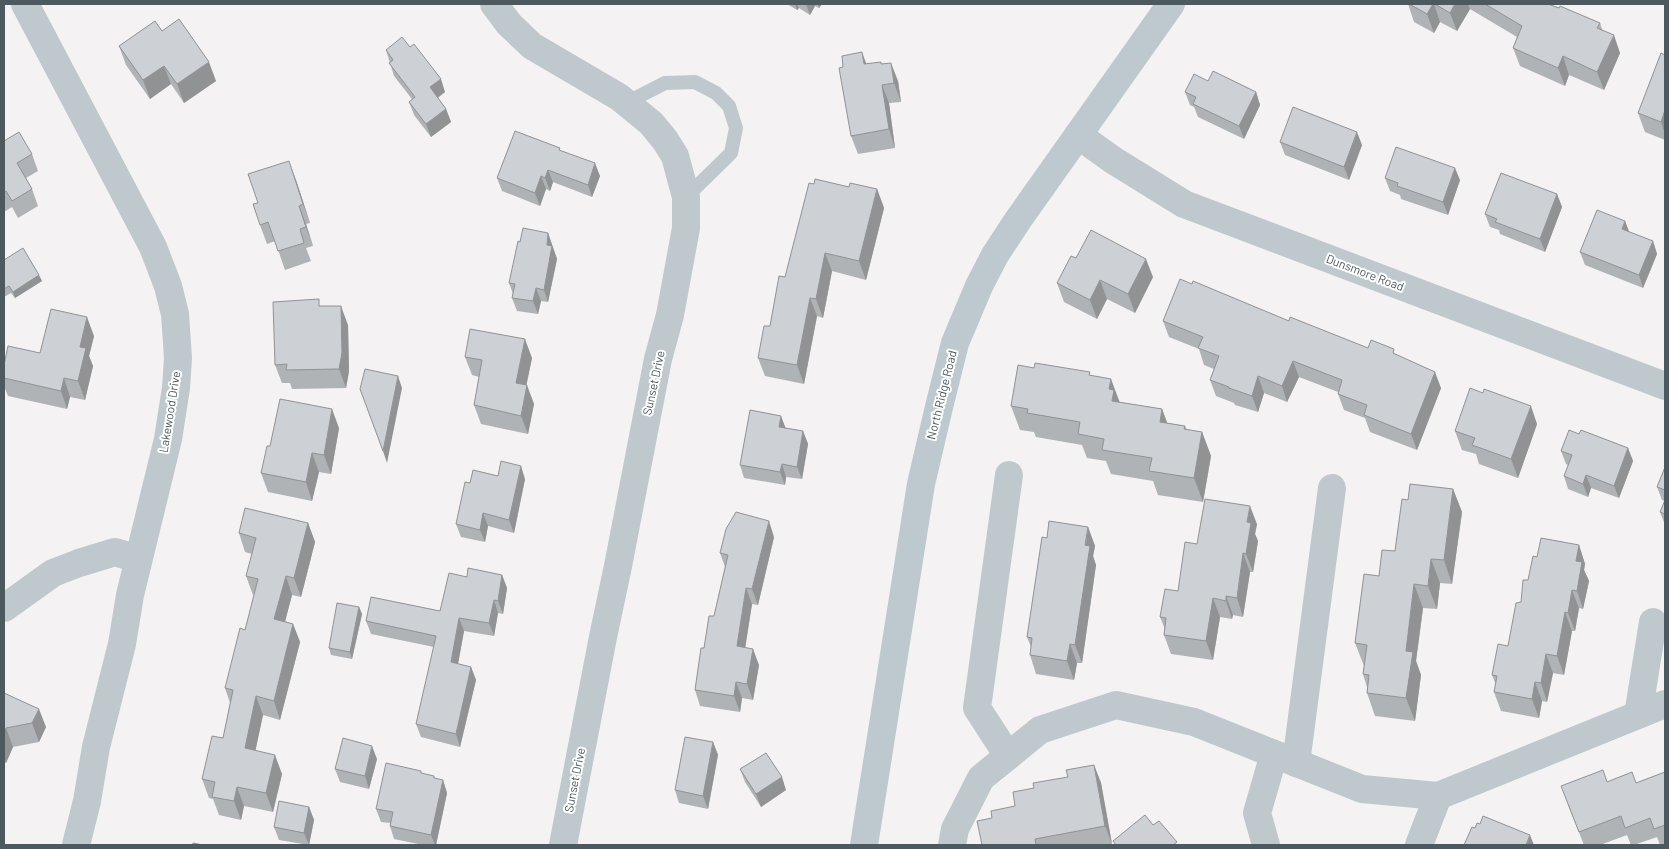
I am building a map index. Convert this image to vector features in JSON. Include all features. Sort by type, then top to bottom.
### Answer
[{"type":"main road","name":"North Ridge Road","points":[[864,845],[921,484],[955,343],[979,286],[995,255],[1171,4]]},
{"type":"street","points":[[4,9],[13,4]]},
{"type":"street","name":"Lakewood Drive","points":[[25,4],[153,246],[168,286],[175,314],[178,358],[176,388],[168,439],[138,559],[122,644],[96,747],[87,801],[76,845]]},
{"type":"street","name":"Sunset Drive","points":[[494,4],[509,24],[532,46],[619,97],[651,123],[675,156],[686,197],[686,228],[670,315],[658,359],[618,566],[602,637],[563,845]]},
{"type":"street","name":"Dunsmore Road","points":[[1078,135],[1113,160],[1184,204],[1665,386]]},
{"type":"street","points":[[1008,756],[977,708],[1009,475]]},
{"type":"street","points":[[1266,845],[1257,813],[1285,758],[1332,488]]},
{"type":"street","points":[[4,608],[53,573],[79,563],[115,552],[138,559]]},
{"type":"street","points":[[1638,715],[1653,622]]},
{"type":"street","points":[[952,845],[955,829],[982,778],[1040,730],[1116,705],[1194,722],[1362,789],[1438,796],[1665,704]]},
{"type":"street","points":[[1418,845],[1438,796]]},
{"type":"lane","points":[[626,104],[665,83],[695,82],[716,93],[729,106],[736,128],[731,153],[686,197]]},
{"type":"building","points":[[1409,4],[1433,4],[1427,14]]},
{"type":"building","points":[[1435,4],[1455,4],[1450,13]]},
{"type":"building","points":[[1485,4],[1548,4],[1559,8],[1560,6],[1600,23],[1597,28],[1614,35],[1597,72],[1563,56],[1558,68],[1513,48],[1522,26]]},
{"type":"building","points":[[179,19],[209,62],[177,84],[164,66],[143,80],[119,46],[155,21],[162,31]]},
{"type":"building","points":[[402,37],[410,47],[414,44],[441,79],[430,87],[446,109],[426,124],[409,102],[415,97],[389,63],[393,60],[386,50]]},
{"type":"building","points":[[862,52],[864,64],[891,63],[894,83],[882,85],[889,129],[851,136],[839,68],[843,67],[842,56]]},
{"type":"building","points":[[1661,53],[1665,55],[1665,110],[1661,122],[1638,113]]},
{"type":"building","points":[[1213,71],[1256,92],[1239,126],[1193,104],[1196,97],[1185,92],[1194,74],[1208,81]]},
{"type":"building","points":[[1293,107],[1357,132],[1344,167],[1280,142]]},
{"type":"building","points":[[515,131],[595,163],[588,185],[548,170],[545,178],[541,176],[535,193],[497,178]]},
{"type":"building","points":[[19,132],[32,154],[17,163],[32,189],[12,201],[6,191],[4,192],[4,141]]},
{"type":"building","points":[[1396,147],[1455,168],[1443,202],[1397,186],[1398,183],[1385,178]]},
{"type":"building","points":[[289,161],[303,204],[299,206],[306,227],[300,229],[304,243],[278,251],[268,222],[260,225],[253,204],[258,203],[248,174]]},
{"type":"building","points":[[1501,173],[1557,194],[1540,239],[1495,222],[1497,219],[1485,214]]},
{"type":"building","points":[[815,179],[849,187],[850,183],[877,189],[859,261],[825,253],[816,299],[810,298],[797,365],[758,358],[764,326],[770,326],[779,276],[785,277],[809,183],[814,184]]},
{"type":"building","points":[[1597,210],[1625,221],[1622,229],[1653,241],[1639,275],[1580,252]]},
{"type":"building","points":[[523,228],[548,233],[547,245],[552,246],[544,290],[536,288],[533,301],[512,298],[515,284],[509,283],[518,241],[520,242]]},
{"type":"building","points":[[1091,230],[1146,259],[1128,294],[1100,280],[1090,300],[1057,283],[1071,256],[1076,258]]},
{"type":"building","points":[[23,248],[39,275],[13,292],[9,286],[4,289],[4,260]]},
{"type":"building","points":[[1180,279],[1192,284],[1193,281],[1289,321],[1290,317],[1368,348],[1371,340],[1394,349],[1393,353],[1435,372],[1411,434],[1364,415],[1367,405],[1338,394],[1342,380],[1293,361],[1282,386],[1258,376],[1252,396],[1210,380],[1219,356],[1198,348],[1203,337],[1163,321]]},
{"type":"building","points":[[319,299],[319,306],[341,306],[342,353],[339,369],[286,370],[287,364],[275,365],[273,302]]},
{"type":"building","points":[[51,309],[87,317],[80,347],[86,348],[78,381],[64,378],[61,391],[4,378],[4,365],[8,346],[40,353]]},
{"type":"building","points":[[470,329],[525,339],[516,383],[527,385],[521,416],[474,405],[482,360],[465,357]]},
{"type":"building","points":[[1035,363],[1090,372],[1089,375],[1111,379],[1109,389],[1114,390],[1112,401],[1162,409],[1160,422],[1185,426],[1184,429],[1202,432],[1194,478],[1149,471],[1152,458],[1102,450],[1104,439],[1078,434],[1080,422],[1027,413],[1028,409],[1011,406],[1018,365],[1034,368]]},
{"type":"building","points":[[365,369],[398,376],[383,451],[360,389]]},
{"type":"building","points":[[1470,388],[1483,393],[1484,389],[1531,406],[1511,459],[1472,445],[1475,438],[1455,431]]},
{"type":"building","points":[[280,399],[332,409],[324,455],[312,453],[306,482],[261,473],[267,446],[270,446]]},
{"type":"building","points":[[750,410],[781,416],[779,427],[803,431],[797,467],[782,464],[780,472],[740,465]]},
{"type":"building","points":[[1569,430],[1579,434],[1581,430],[1628,448],[1614,486],[1586,475],[1583,484],[1564,476],[1572,455],[1561,451]]},
{"type":"building","points":[[501,461],[521,466],[509,520],[483,513],[480,530],[456,524],[465,482],[470,483],[473,470],[498,476]]},
{"type":"building","points":[[1665,467],[1665,490],[1657,487]]},
{"type":"building","points":[[1410,484],[1453,489],[1444,560],[1431,559],[1428,586],[1414,584],[1406,651],[1413,652],[1406,698],[1367,693],[1369,675],[1363,674],[1367,645],[1355,643],[1364,574],[1379,576],[1382,550],[1395,551],[1402,499],[1408,500]]},
{"type":"building","points":[[1205,499],[1250,506],[1247,522],[1251,523],[1246,554],[1243,553],[1237,598],[1226,596],[1226,601],[1213,598],[1206,641],[1164,635],[1166,618],[1160,617],[1165,589],[1178,591],[1185,542],[1197,544]]},
{"type":"building","points":[[1665,500],[1665,514],[1660,512]]},
{"type":"building","points":[[245,508],[308,523],[294,578],[286,576],[274,619],[293,624],[274,701],[256,696],[245,748],[275,755],[266,793],[237,787],[234,801],[212,797],[215,782],[202,779],[212,736],[223,738],[233,690],[225,688],[240,628],[245,630],[258,579],[246,576],[256,538],[239,533]]},
{"type":"building","points":[[736,512],[769,521],[752,589],[746,588],[737,646],[753,649],[747,684],[736,682],[734,696],[695,690],[701,648],[704,648],[709,616],[714,616],[728,555],[720,553],[726,529]]},
{"type":"building","points":[[1049,521],[1088,527],[1085,545],[1090,546],[1075,645],[1070,644],[1067,661],[1030,655],[1032,638],[1027,637],[1042,537],[1047,538]]},
{"type":"building","points":[[1541,538],[1579,545],[1576,561],[1582,562],[1577,591],[1572,590],[1568,613],[1565,612],[1557,656],[1546,654],[1541,683],[1535,682],[1532,699],[1494,692],[1497,676],[1492,675],[1498,644],[1508,646],[1516,603],[1521,602],[1523,580],[1528,580],[1533,556],[1537,557]]},
{"type":"building","points":[[468,568],[502,575],[498,601],[494,600],[489,623],[459,618],[451,662],[471,667],[456,734],[416,724],[436,636],[366,621],[371,597],[440,611],[449,573],[467,577]]},
{"type":"building","points":[[337,603],[359,607],[350,652],[329,648]]},
{"type":"building","points":[[4,693],[39,709],[32,723],[6,728],[4,733]]},
{"type":"building","points":[[685,737],[713,742],[703,796],[675,790]]},
{"type":"building","points":[[343,738],[372,746],[365,776],[335,769]]},
{"type":"building","points":[[766,753],[782,777],[756,794],[740,769]]},
{"type":"building","points":[[386,763],[421,771],[421,773],[443,780],[431,835],[390,826],[393,812],[376,809]]},
{"type":"building","points":[[1094,765],[1105,826],[1035,839],[1036,845],[982,845],[977,821],[992,818],[991,811],[1015,806],[1013,792],[1034,788],[1033,783],[1068,777],[1066,770]]},
{"type":"building","points":[[1603,770],[1607,782],[1632,772],[1636,783],[1665,772],[1665,825],[1654,829],[1650,818],[1625,828],[1621,816],[1579,832],[1561,786]]},
{"type":"building","points":[[279,801],[309,807],[304,833],[274,827]]},
{"type":"building","points":[[1145,815],[1153,825],[1159,821],[1177,842],[1173,845],[1116,845],[1113,841]]},
{"type":"building","points":[[1483,816],[1530,835],[1526,845],[1464,845],[1472,827],[1475,828],[1477,823],[1480,824]]}]
